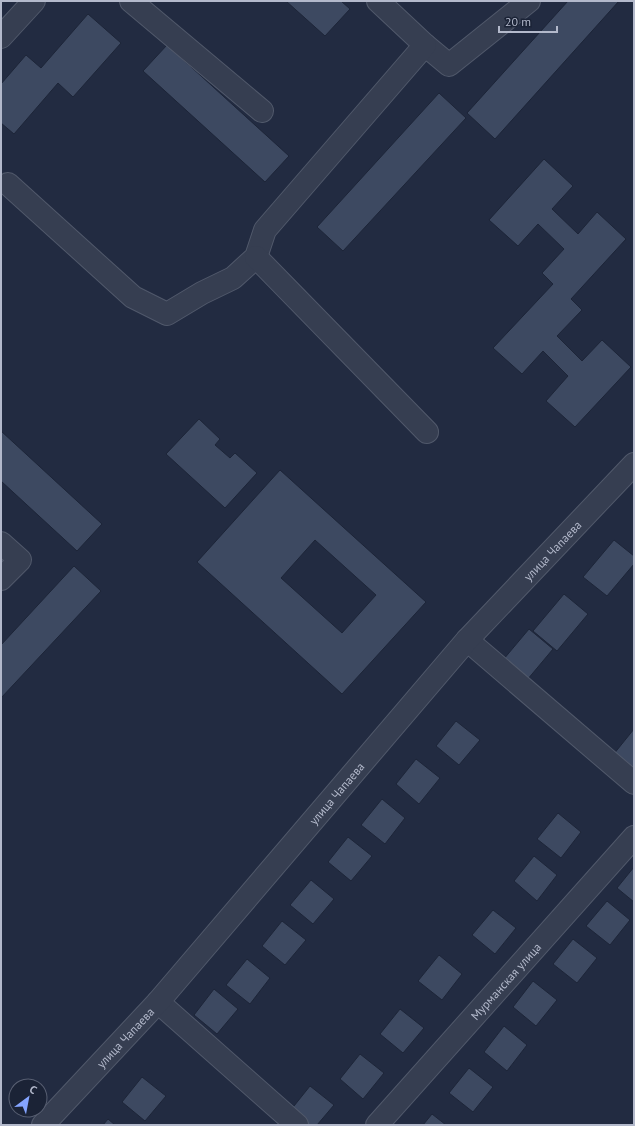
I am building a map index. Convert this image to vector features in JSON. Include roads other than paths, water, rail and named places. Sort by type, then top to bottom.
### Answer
[{"type":"street","points":[[1,37],[34,1]]},
{"type":"street","points":[[131,1],[262,111]]},
{"type":"street","points":[[378,1],[425,45],[449,65],[529,1]]},
{"type":"street","points":[[3,185],[133,297],[167,314],[202,293],[233,278],[256,257],[265,230],[425,45]]},
{"type":"street","points":[[256,257],[427,432]]},
{"type":"street","name":"улица Чапаева","points":[[43,1125],[158,1002],[467,640],[634,464]]},
{"type":"street","points":[[1,543],[20,560],[1,579]]},
{"type":"street","points":[[467,640],[634,783]]},
{"type":"street","name":"Мурманская улица","points":[[377,1125],[634,837]]},
{"type":"street","points":[[158,1002],[297,1125]]}]
